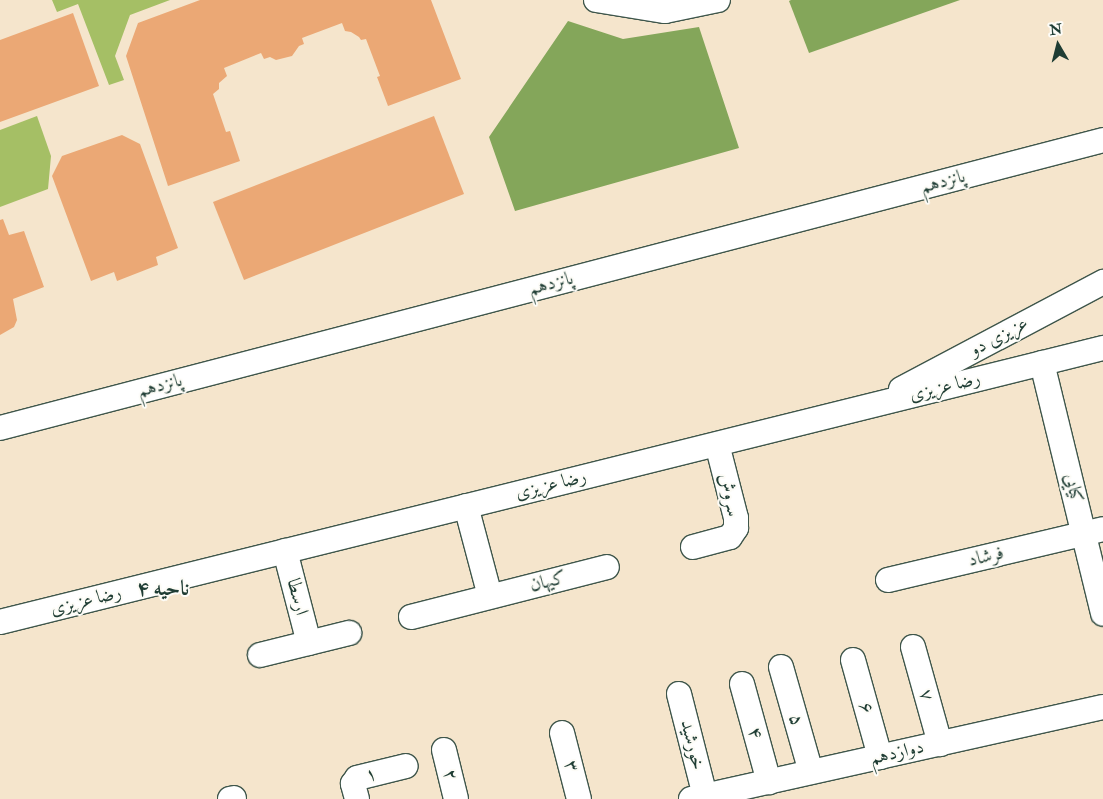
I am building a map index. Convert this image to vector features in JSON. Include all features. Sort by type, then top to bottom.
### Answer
[{"type":"street","points":[[596,0],[665,11],[718,0]]},
{"type":"street","name":"پانزدهم","points":[[0,428],[1103,140]]},
{"type":"street","name":"عزیزی دو","points":[[869,406],[1103,282]]},
{"type":"street","name":"رضا عزیزی","points":[[0,622],[1103,348]]},
{"type":"street","name":"کیایی","points":[[1042,363],[1093,532],[1103,614]]},
{"type":"street","name":"سروش","points":[[693,547],[730,538],[736,528],[736,518],[717,444]]},
{"type":"street","points":[[466,506],[490,596]]},
{"type":"street","name":"فرشاد","points":[[888,580],[1093,532]]},
{"type":"street","name":"ارسطا","points":[[285,551],[309,643]]},
{"type":"street","name":"کیهان","points":[[411,617],[606,567]]},
{"type":"street","points":[[260,655],[349,633]]},
{"type":"street","name":"۷","points":[[913,646],[940,744]]},
{"type":"street","name":"۶","points":[[853,660],[880,757]]},
{"type":"street","name":"۵","points":[[781,667],[811,772]]},
{"type":"street","name":"۴","points":[[742,684],[769,782]]},
{"type":"street","name":"خورشید","points":[[679,694],[698,797]]},
{"type":"street","name":"دوازدهم","points":[[698,797],[1103,707]]},
{"type":"street","name":"۳","points":[[562,733],[579,799]]},
{"type":"street","name":"۲","points":[[444,750],[456,799]]},
{"type":"street","name":"۱","points":[[357,799],[353,784],[357,778],[406,766]]},
{"type":"green space","points":[[52,0],[170,0],[130,15],[115,56],[124,80],[109,85],[78,4],[57,12]]},
{"type":"green space","points":[[960,0],[809,53],[789,1]]},
{"type":"green space","points":[[568,21],[623,39],[699,27],[739,148],[515,211],[489,137]]},
{"type":"green space","points":[[37,116],[51,156],[48,189],[0,207],[0,130]]},
{"type":"building","points":[[200,0],[431,0],[461,79],[388,106],[377,77],[380,76],[366,39],[361,40],[351,32],[345,31],[342,23],[302,38],[304,44],[299,46],[292,56],[276,60],[270,57],[264,59],[261,53],[224,68],[227,76],[219,83],[219,89],[213,94],[226,132],[230,131],[240,161],[168,186],[126,56],[138,23]]},
{"type":"building","points":[[73,13],[99,86],[0,122],[0,40]]},
{"type":"building","points":[[434,116],[464,194],[244,280],[213,202]]},
{"type":"building","points":[[122,135],[140,144],[178,248],[156,257],[158,265],[117,281],[114,272],[91,281],[52,176],[62,156]]},
{"type":"building","points":[[3,219],[9,235],[24,231],[44,287],[13,299],[17,320],[14,327],[0,335],[0,220]]},
{"type":"district","name":"ناحیه ۴","points":[[163,589]]}]
